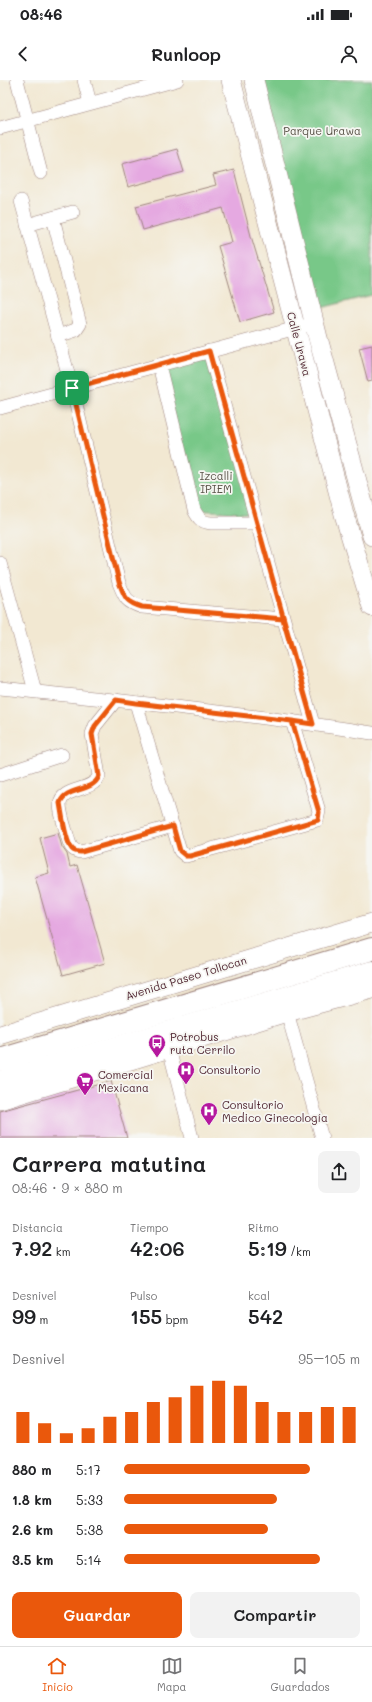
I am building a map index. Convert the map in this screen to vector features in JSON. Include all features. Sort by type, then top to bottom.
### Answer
[{"type":"highway","points":[[0,1060],[372,949]]},
{"type":"highway","points":[[0,1082],[372,972]]},
{"type":"main road","name":"Calle Urawa","points":[[231,80],[344,514],[372,607]]},
{"type":"main road","name":"Calle Urawa","points":[[254,80],[315,323],[372,536]]},
{"type":"main road","name":"Avenida Paseo Tollocan","points":[[0,1035],[372,923]]},
{"type":"main road","points":[[0,1100],[287,1012],[372,989]]},
{"type":"street","points":[[17,80],[41,173]]},
{"type":"street","points":[[84,80],[90,104]]},
{"type":"street","points":[[0,128],[169,81]]},
{"type":"street","points":[[21,201],[72,388],[119,582],[126,599],[132,604],[142,607],[283,619]]},
{"type":"street","points":[[28,225],[73,212]]},
{"type":"street","points":[[53,218],[80,324],[76,330],[58,336]]},
{"type":"street","points":[[0,408],[315,323]]},
{"type":"street","points":[[209,351],[313,724]]},
{"type":"street","points":[[159,365],[194,510],[199,519],[204,522],[211,523],[257,522]]},
{"type":"street","points":[[0,563],[35,692]]},
{"type":"street","points":[[0,688],[292,721],[372,733]]},
{"type":"street","points":[[116,700],[95,726],[92,734],[99,776],[97,781],[92,785],[68,794],[62,798],[60,803],[69,843],[72,849],[76,852],[81,852],[173,826]]},
{"type":"street","points":[[136,703],[180,851],[186,856],[318,820],[319,812],[292,721]]},
{"type":"street","points":[[0,775],[62,755]]},
{"type":"street","points":[[287,1012],[322,1138]]},
{"type":"street","points":[[169,1049],[192,1138]]},
{"type":"green space","name":"Parque Urawa","points":[[256,80],[372,80],[372,295],[317,309]]},
{"type":"green space","name":"Izcalli IPIEM","points":[[209,351],[255,514],[194,510],[159,365]]},
{"type":"building","points":[[177,149],[184,172],[128,187],[122,164]]},
{"type":"building","points":[[234,170],[251,236],[274,312],[240,322],[218,246],[232,242],[223,208],[143,230],[136,206],[216,185],[213,175]]},
{"type":"building","points":[[372,345],[372,381],[368,382],[359,348]]},
{"type":"building","points":[[58,833],[62,847],[67,854],[70,867],[77,865],[105,963],[63,975],[35,877],[49,873],[40,838]]},
{"type":"building","name":"Comercial Mexicana","points":[[111,1081],[127,1138],[0,1138],[0,1111]]},
{"type":"place","name":"Potrobus ruta Cerrilo","points":[[157,1058]]},
{"type":"place","name":"Consultorio","points":[[186,1085]]},
{"type":"place","name":"Comercial Mexicana","points":[[85,1096]]},
{"type":"place","name":"Consultorio Medico Ginecología","points":[[209,1126]]},
{"type":"route","points":[[72,388],[119,582],[126,599],[132,604],[142,607],[283,619],[313,724],[292,721],[136,703],[116,700],[95,726],[92,734],[99,776],[97,781],[92,785],[68,794],[62,798],[60,803],[69,843],[72,849],[76,852],[81,852],[173,826],[180,851],[182,854],[190,856],[318,820],[319,812],[292,721],[313,724],[209,351],[72,388]]}]
